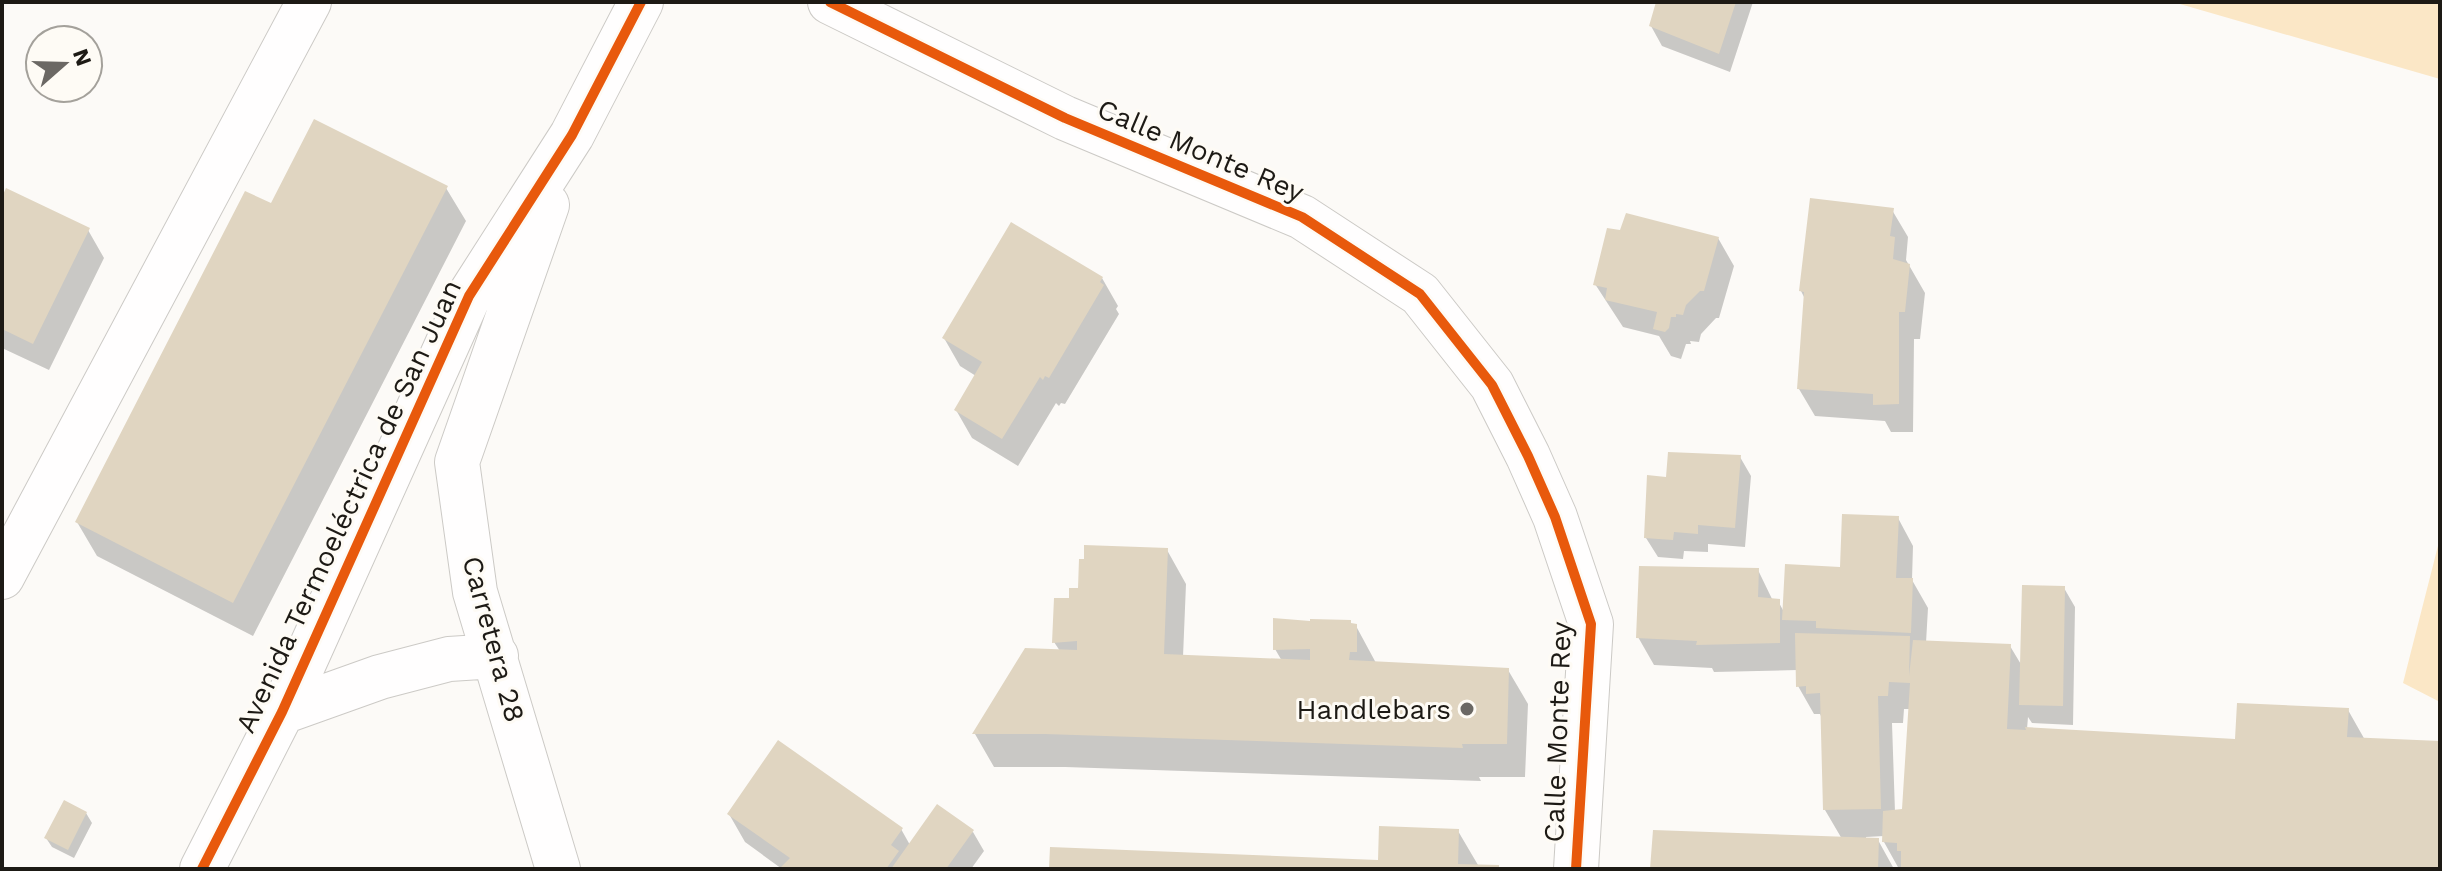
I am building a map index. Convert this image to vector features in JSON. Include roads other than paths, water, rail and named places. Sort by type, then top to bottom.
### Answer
[{"type":"street","points":[[2,577],[309,2]]},
{"type":"street","name":"Avenida Termoeléctrica de San Juan","points":[[202,869],[282,712],[469,296],[572,135],[641,2]]},
{"type":"street","name":"Calle Monte Rey","points":[[830,2],[1065,118],[1302,217],[1420,294],[1492,385],[1555,517],[1591,624],[1576,869]]},
{"type":"street","name":"Carretera 28","points":[[558,869],[475,592],[457,462],[572,135]]},
{"type":"street","points":[[282,712],[380,677],[449,659],[496,656]]},
{"type":"place","name":"Handlebars","points":[[1467,709]]}]
